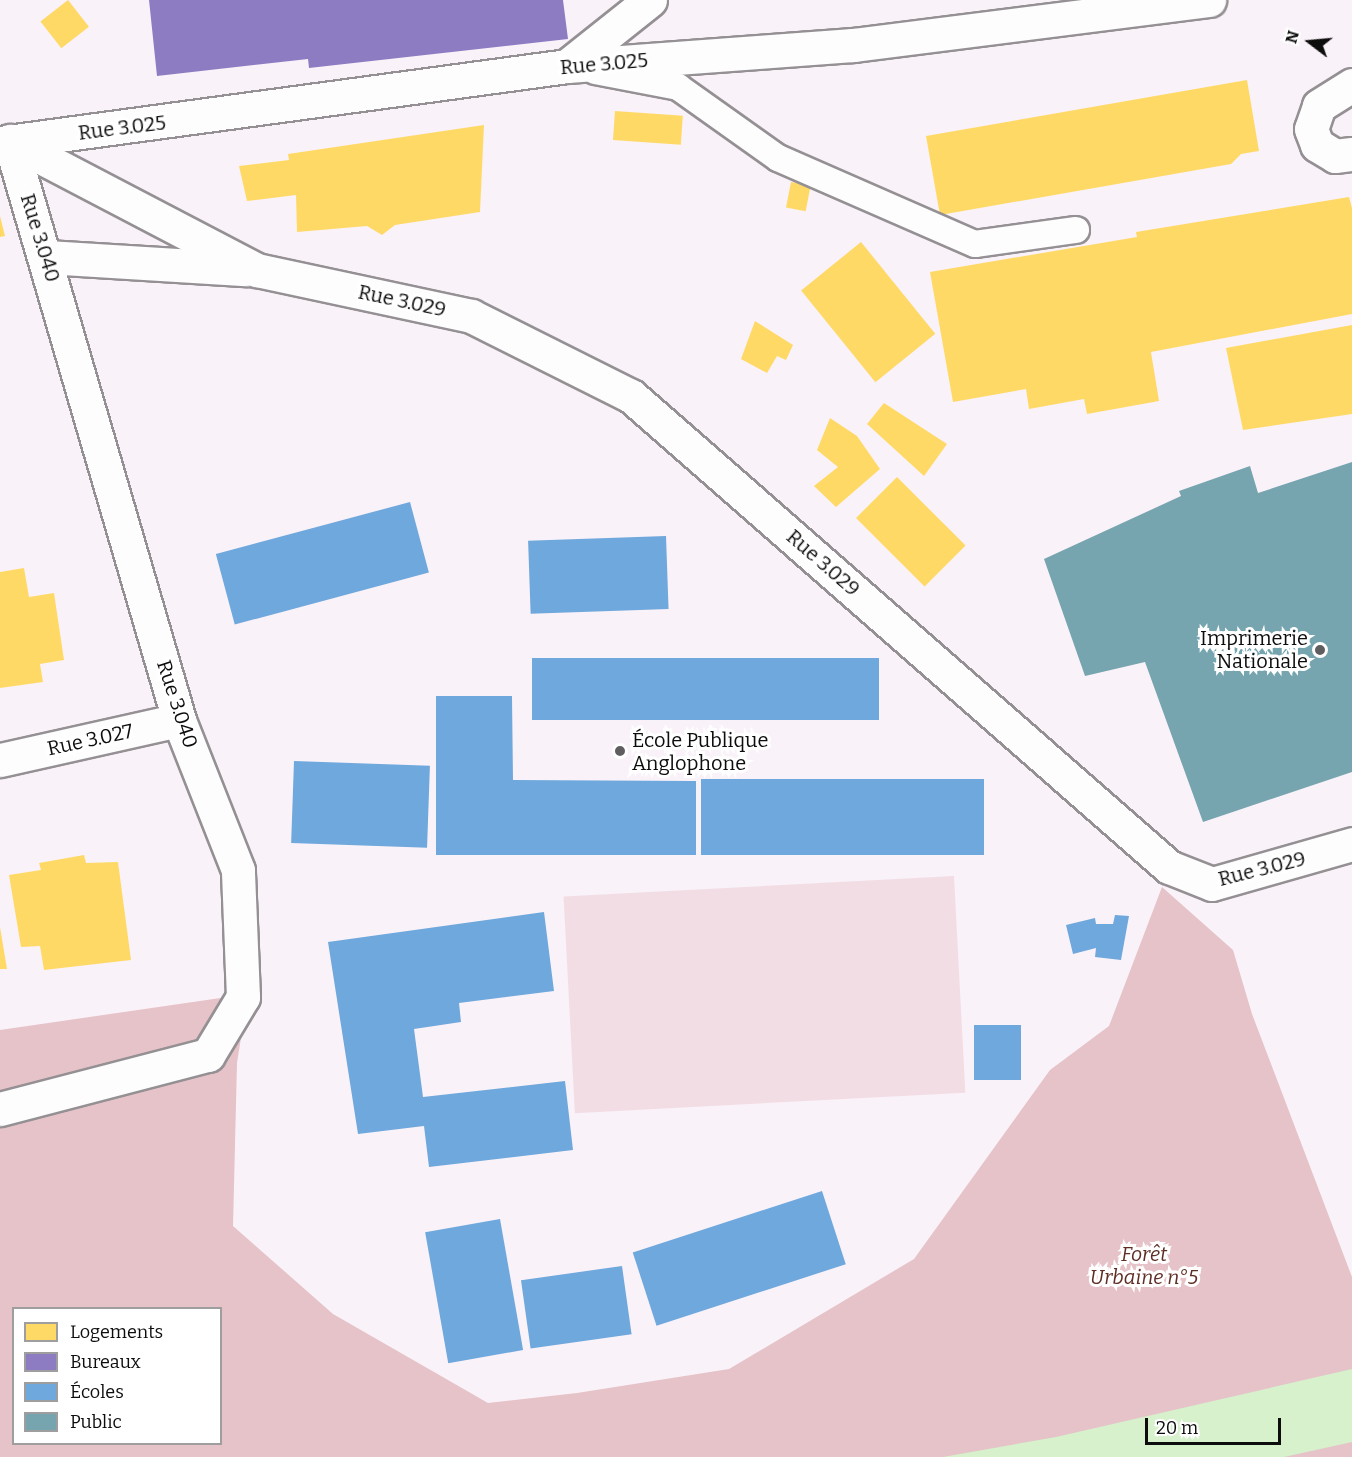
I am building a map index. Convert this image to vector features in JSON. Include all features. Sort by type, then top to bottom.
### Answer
[{"type":"street","points":[[567,66],[650,0]]},
{"type":"street","name":"Rue 3.025","points":[[5,142],[567,66],[853,45],[1209,0]]},
{"type":"street","points":[[1352,85],[1319,106],[1311,129],[1317,145],[1335,156],[1352,154]]},
{"type":"street","name":"Rue 3.040","points":[[0,1109],[208,1055],[243,997],[238,870],[180,720],[47,257],[5,142]]},
{"type":"street","name":"Rue 3.029","points":[[5,142],[257,270]]},
{"type":"street","name":"Rue 3.029","points":[[47,257],[257,270],[471,316],[631,396],[1169,867],[1212,884],[1352,844]]},
{"type":"street","name":"Rue 3.027","points":[[0,760],[180,720]]},
{"type":"lane","points":[[567,66],[678,87],[778,158],[975,244],[1076,230]]},
{"type":"green space","name":"Forêt Urbaine n°5","points":[[1162,887],[1233,950],[1252,1014],[1352,1277],[1352,1457],[0,1457],[0,1030],[248,994],[237,1063],[233,1226],[333,1314],[488,1403],[577,1393],[729,1369],[914,1259],[1050,1070],[1109,1026]]},
{"type":"shaded area","points":[[954,876],[965,1093],[575,1113],[564,896]]},
{"type":"shaded area","points":[[1352,1369],[1352,1442],[1284,1457],[943,1457],[1056,1437]]},
{"type":"building: Logements","points":[[68,0],[89,27],[61,48],[40,22]]},
{"type":"building: Logements","points":[[1247,80],[1259,151],[1241,154],[1231,164],[940,215],[926,136]]},
{"type":"building: Logements","points":[[615,111],[683,116],[681,145],[613,140]]},
{"type":"building: Logements","points":[[484,125],[480,212],[395,225],[382,235],[367,226],[297,232],[296,195],[247,201],[239,166],[289,160],[288,154]]},
{"type":"building: Logements","points":[[791,182],[811,186],[806,211],[786,208]]},
{"type":"building: Logements","points":[[1349,197],[1352,208],[1352,314],[1151,352],[1159,401],[1087,414],[1084,399],[1029,409],[1026,389],[953,402],[930,272],[1137,237],[1136,232]]},
{"type":"building: Logements","points":[[0,216],[5,236],[0,237]]},
{"type":"building: Logements","points":[[861,242],[935,334],[875,382],[801,290]]},
{"type":"building: Logements","points":[[755,321],[793,345],[786,360],[777,356],[767,373],[741,359]]},
{"type":"building: Logements","points":[[1352,325],[1352,414],[1243,430],[1226,348]]},
{"type":"building: Logements","points":[[884,403],[947,444],[924,476],[867,424]]},
{"type":"building: Logements","points":[[830,418],[857,436],[880,469],[836,507],[814,486],[838,467],[817,450]]},
{"type":"building: Logements","points":[[897,477],[966,546],[925,587],[856,518]]},
{"type":"building: Logements","points":[[24,568],[29,597],[54,593],[64,660],[40,664],[43,682],[0,688],[0,572]]},
{"type":"building: Logements","points":[[84,855],[86,863],[118,862],[131,960],[44,970],[40,946],[21,947],[9,875],[41,870],[39,863]]},
{"type":"building: Logements","points":[[0,927],[7,969],[0,969]]},
{"type":"building: Bureaux","points":[[149,0],[563,0],[568,39],[309,68],[308,59],[157,76]]},
{"type":"building: Écoles","points":[[410,502],[429,573],[235,625],[216,554]]},
{"type":"building: Écoles","points":[[666,536],[669,609],[531,614],[528,541]]},
{"type":"building: Écoles","points":[[532,658],[879,658],[879,720],[532,720]]},
{"type":"building: Écoles","points":[[436,696],[512,696],[513,780],[696,781],[696,855],[436,855]]},
{"type":"building: Écoles","points":[[294,761],[430,766],[427,848],[291,843]]},
{"type":"building: Écoles","points":[[701,779],[984,779],[984,855],[701,855]]},
{"type":"building: Écoles","points":[[544,912],[554,991],[459,1003],[461,1022],[414,1029],[423,1097],[565,1081],[573,1150],[429,1167],[424,1126],[358,1134],[328,942]]},
{"type":"building: Écoles","points":[[1115,915],[1129,916],[1121,960],[1095,957],[1096,948],[1073,954],[1066,925],[1095,918],[1096,924],[1113,924]]},
{"type":"building: Écoles","points":[[974,1025],[1021,1025],[1021,1080],[974,1080]]},
{"type":"building: Écoles","points":[[822,1191],[846,1264],[657,1326],[633,1252]]},
{"type":"building: Écoles","points":[[500,1219],[523,1350],[448,1363],[425,1232]]},
{"type":"building: Écoles","points":[[622,1266],[632,1334],[531,1349],[521,1280]]},
{"type":"building: Public","points":[[1352,462],[1352,772],[1203,822],[1145,662],[1085,676],[1044,559],[1181,496],[1179,491],[1250,466],[1258,493]]},
{"type":"place","name":"Imprimerie Nationale","points":[[1320,650]]},
{"type":"place","name":"École Publique Anglophone","points":[[620,751]]}]
